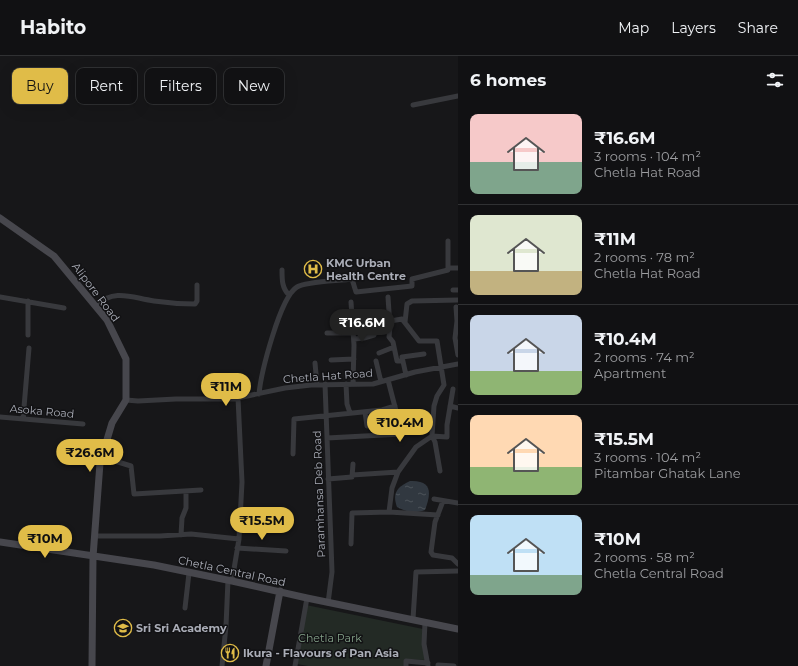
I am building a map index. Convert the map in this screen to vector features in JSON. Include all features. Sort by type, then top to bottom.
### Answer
[{"type":"main road","name":"Alipore Road","points":[[0,218],[54,256],[107,320],[126,359],[126,400]]},
{"type":"main road","points":[[92,666],[93,557],[100,463],[112,423],[126,400]]},
{"type":"main road","name":"Chetla Central Road","points":[[0,542],[154,565],[328,603],[458,629]]},
{"type":"main road","points":[[266,666],[280,592]]},
{"type":"street","points":[[413,105],[458,96]]},
{"type":"street","points":[[448,241],[449,268]]},
{"type":"street","points":[[259,394],[264,364],[276,326],[290,294],[297,287],[352,279],[356,292],[412,286],[412,279],[448,270],[449,268],[458,268]]},
{"type":"street","points":[[282,270],[283,285],[286,291],[290,294]]},
{"type":"street","points":[[94,305],[105,298],[120,296],[172,304],[195,304],[197,301],[197,285]]},
{"type":"street","points":[[0,297],[64,308]]},
{"type":"street","points":[[388,297],[389,337],[394,347],[396,361],[402,361]]},
{"type":"street","points":[[405,322],[407,304],[412,300],[458,300]]},
{"type":"street","points":[[28,301],[28,335]]},
{"type":"street","points":[[351,302],[354,336],[353,384]]},
{"type":"street","points":[[456,307],[457,321],[455,338],[458,355]]},
{"type":"street","points":[[327,333],[364,338],[374,335],[379,323],[402,319],[419,341],[437,341],[444,388],[437,396],[434,406],[432,436],[435,442],[440,471]]},
{"type":"street","points":[[379,353],[394,347]]},
{"type":"street","points":[[23,419],[28,348]]},
{"type":"street","points":[[406,375],[402,357],[424,354]]},
{"type":"street","points":[[331,360],[354,359]]},
{"type":"street","points":[[376,361],[380,382]]},
{"type":"street","points":[[315,363],[317,385]]},
{"type":"street","name":"Chetla Hat Road","points":[[126,400],[138,401],[238,398],[285,388],[325,384],[373,384],[406,375],[458,364]]},
{"type":"street","points":[[327,438],[402,434],[388,380]]},
{"type":"street","name":"Paramhansa Deb Road","points":[[325,384],[332,565],[328,603]]},
{"type":"street","points":[[346,384],[347,404],[350,413]]},
{"type":"street","points":[[389,512],[392,488],[398,472],[416,447],[432,436],[447,437],[450,406],[456,389],[444,388]]},
{"type":"street","points":[[222,666],[226,639],[230,581],[239,539],[242,482],[238,398]]},
{"type":"street","points":[[293,454],[294,419],[382,410],[395,406]]},
{"type":"street","points":[[450,406],[458,408]]},
{"type":"street","points":[[365,412],[367,426]]},
{"type":"street","name":"Asoka Road","points":[[0,417],[83,424]]},
{"type":"street","points":[[102,457],[131,466],[134,494],[201,490]]},
{"type":"street","points":[[352,475],[353,464]]},
{"type":"street","points":[[328,479],[352,477],[352,475],[398,472]]},
{"type":"street","points":[[181,535],[182,518],[186,508],[186,491]]},
{"type":"street","points":[[434,499],[458,503]]},
{"type":"street","points":[[442,501],[435,522],[431,552],[433,555],[452,558],[458,564]]},
{"type":"street","points":[[351,544],[352,513],[389,512],[438,515]]},
{"type":"street","points":[[95,536],[160,536],[191,534],[239,539]]},
{"type":"street","points":[[238,548],[286,551]]},
{"type":"street","points":[[413,619],[416,572],[458,571]]},
{"type":"street","points":[[184,608],[189,572]]},
{"type":"street","points":[[302,666],[295,665],[307,598]]},
{"type":"street","points":[[406,666],[406,661],[428,665],[424,644],[425,622]]},
{"type":"street","points":[[438,666],[454,666]]},
{"type":"green space","name":"Chetla Park","points":[[306,605],[423,629],[425,660],[404,659],[404,666],[308,666],[297,664]]},
{"type":"water","points":[[410,481],[423,483],[428,489],[429,494],[425,510],[411,512],[397,507],[395,494],[399,488]]},
{"type":"place","name":"KMC Urban Health Centre","points":[[313,269]]},
{"type":"place","name":"Sri Sri Academy","points":[[123,628]]},
{"type":"place","name":"Ikura - Flavours of Pan Asia","points":[[230,653]]}]
